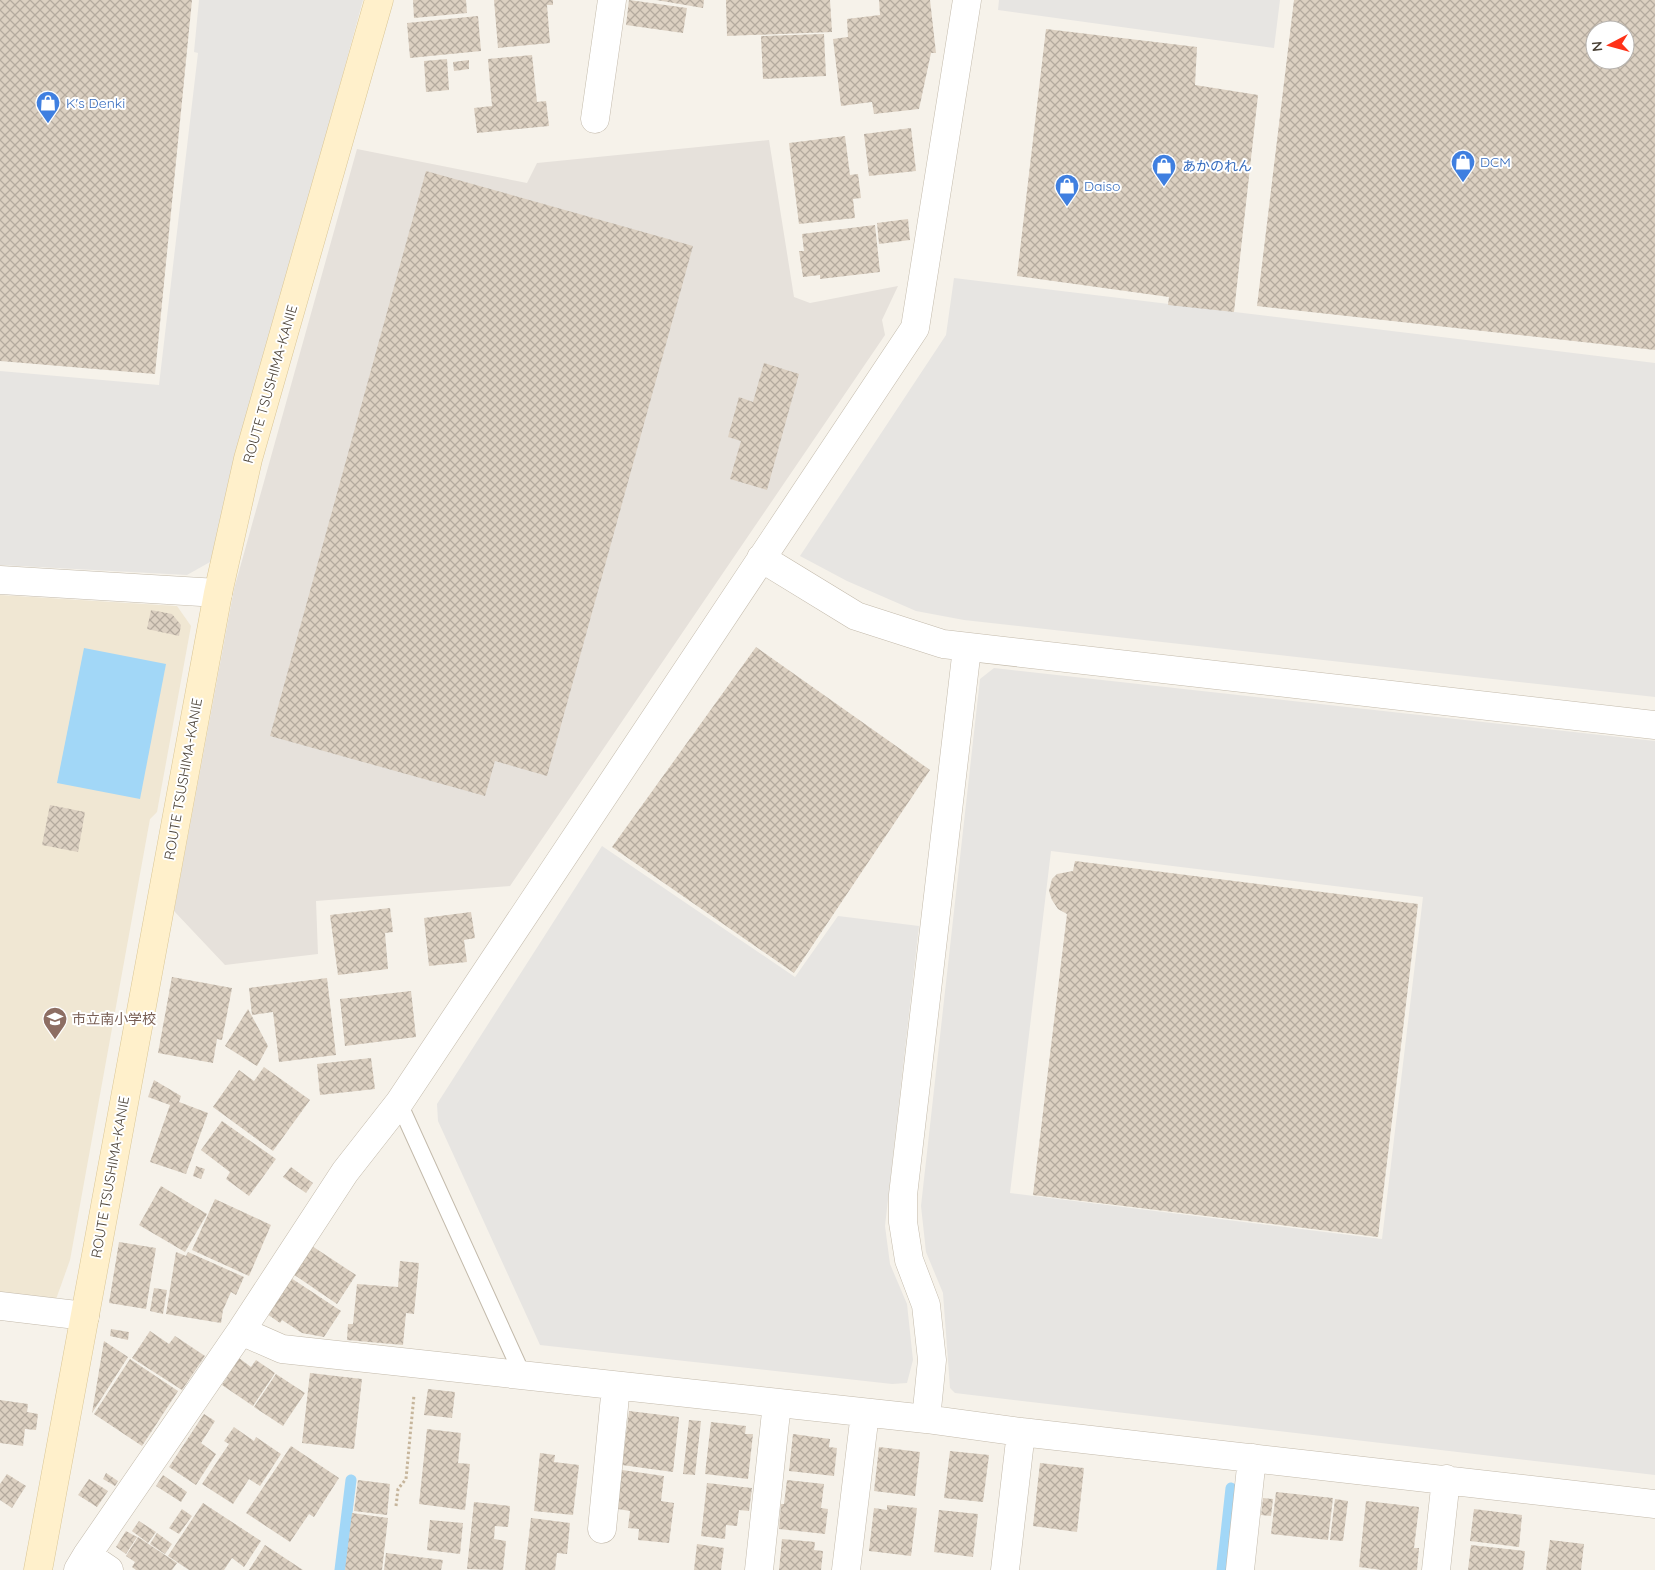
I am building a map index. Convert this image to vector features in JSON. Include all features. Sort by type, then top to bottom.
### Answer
[{"type":"main road","name":"ROUTE TSUSHIMA-KANIE","points":[[38,1570],[218,592],[248,459],[379,0]]},
{"type":"street","points":[[595,119],[612,0]]},
{"type":"street","points":[[109,1570],[82,1563],[241,1331],[345,1172],[399,1103],[916,328],[967,0]]},
{"type":"street","points":[[761,558],[856,616],[943,644],[1655,725]]},
{"type":"street","points":[[0,580],[218,592]]},
{"type":"street","points":[[926,1419],[932,1360],[926,1305],[910,1260],[903,1222],[903,1195],[967,648]]},
{"type":"street","points":[[0,1306],[84,1316]]},
{"type":"street","points":[[241,1331],[282,1349],[926,1419],[1021,1432],[1655,1504]]},
{"type":"street","points":[[602,1528],[616,1386]]},
{"type":"street","points":[[759,1570],[777,1403]]},
{"type":"street","points":[[846,1570],[865,1413]]},
{"type":"street","points":[[1005,1570],[1021,1432]]},
{"type":"street","points":[[1240,1570],[1252,1458]]},
{"type":"street","points":[[1436,1570],[1446,1479]]},
{"type":"lane","points":[[399,1103],[523,1376]]},
{"type":"path","points":[[396,1506],[398,1488],[406,1479],[418,1364]]},
{"type":"shaded area","points":[[199,0],[363,0],[210,562],[187,575],[0,565],[0,371],[159,385],[198,53],[194,52]]},
{"type":"shaded area","points":[[999,0],[1280,0],[1274,48],[998,10]]},
{"type":"shaded area","points":[[769,140],[794,297],[810,303],[898,286],[882,320],[885,335],[510,886],[316,901],[318,954],[225,965],[174,911],[234,589],[357,149],[527,183],[537,163]]},
{"type":"shaded area","points":[[954,278],[1655,363],[1655,697],[964,620],[916,611],[847,581],[800,556],[946,335]]},
{"type":"shaded area","name":"市立南小学校","points":[[0,595],[177,606],[191,626],[157,812],[150,819],[70,1260],[54,1305],[0,1300]]},
{"type":"shaded area","points":[[994,668],[1655,741],[1655,1475],[955,1393],[950,1388],[943,1293],[926,1252],[921,1206],[980,679]],"holes":[[[1051,851],[1423,897],[1382,1239],[1010,1193]]]},
{"type":"shaded area","points":[[602,846],[795,977],[838,916],[919,926],[885,1226],[890,1264],[907,1304],[913,1360],[907,1383],[892,1384],[540,1345],[438,1121],[437,1104]]},
{"type":"water","points":[[84,648],[166,664],[140,799],[57,783]]},
{"type":"building","points":[[0,0],[192,0],[155,374],[0,361]]},
{"type":"building","points":[[413,0],[466,0],[467,13],[414,18]]},
{"type":"building","points":[[494,0],[553,0],[553,5],[547,5],[550,43],[498,48]]},
{"type":"building","points":[[629,0],[687,8],[683,33],[626,25]]},
{"type":"building","points":[[656,0],[704,0],[703,8]]},
{"type":"building","points":[[726,0],[830,0],[832,32],[727,36]]},
{"type":"building","points":[[879,0],[930,0],[936,53],[931,53],[919,109],[874,114],[872,102],[841,106],[833,39],[848,37],[847,19],[880,15]]},
{"type":"building","name":"DCM","points":[[1294,0],[1655,0],[1655,350],[1257,306]]},
{"type":"building","points":[[478,16],[481,51],[410,58],[407,23]]},
{"type":"building","points":[[1046,29],[1197,47],[1195,85],[1258,95],[1234,312],[1168,305],[1169,297],[1017,276]]},
{"type":"building","points":[[824,34],[826,76],[763,79],[761,36]]},
{"type":"building","points":[[532,55],[537,102],[546,101],[549,126],[477,133],[474,108],[492,106],[488,59]]},
{"type":"building","points":[[447,59],[449,90],[426,92],[424,61]]},
{"type":"building","points":[[469,60],[469,69],[454,71],[453,62]]},
{"type":"building","points":[[911,128],[916,171],[869,176],[864,134]]},
{"type":"building","points":[[845,136],[850,175],[858,174],[861,198],[853,199],[855,218],[799,224],[789,143]]},
{"type":"building","points":[[426,171],[693,246],[547,776],[495,761],[485,796],[270,736]]},
{"type":"building","points":[[908,219],[910,240],[879,244],[877,223]]},
{"type":"building","points":[[875,225],[880,272],[820,279],[820,275],[803,277],[799,251],[804,251],[802,234]]},
{"type":"building","points":[[764,363],[799,374],[767,490],[730,479],[741,441],[728,437],[739,397],[753,402]]},
{"type":"building","points":[[151,610],[172,614],[181,625],[179,636],[147,629]]},
{"type":"building","points":[[756,647],[930,770],[794,973],[612,847]]},
{"type":"building","points":[[50,805],[85,812],[78,852],[42,845]]},
{"type":"building","points":[[1075,861],[1418,904],[1378,1237],[1033,1195],[1067,914],[1058,909],[1049,891],[1052,879],[1057,874],[1073,871]]},
{"type":"building","points":[[390,908],[393,932],[385,933],[388,969],[338,975],[330,915]]},
{"type":"building","points":[[471,912],[475,938],[464,940],[467,962],[429,966],[424,918]]},
{"type":"building","points":[[172,977],[232,988],[222,1040],[217,1039],[213,1063],[158,1053]]},
{"type":"building","points":[[327,978],[336,1055],[279,1062],[273,1012],[252,1015],[249,988]]},
{"type":"building","points":[[411,991],[416,1037],[345,1046],[340,999]]},
{"type":"building","points":[[248,1009],[268,1046],[257,1066],[225,1046]]},
{"type":"building","points":[[371,1058],[375,1089],[320,1095],[317,1064]]},
{"type":"building","points":[[264,1067],[310,1100],[273,1151],[213,1107],[239,1070],[254,1081]]},
{"type":"building","points":[[154,1080],[181,1096],[179,1102],[208,1113],[186,1174],[150,1162],[170,1105],[148,1097]]},
{"type":"building","points":[[222,1121],[276,1159],[249,1196],[226,1179],[230,1172],[201,1150]]},
{"type":"building","points":[[196,1166],[205,1169],[201,1179],[193,1176]]},
{"type":"building","points":[[291,1167],[313,1183],[306,1193],[283,1177]]},
{"type":"building","points":[[161,1186],[207,1214],[185,1252],[139,1225]]},
{"type":"building","points":[[215,1199],[271,1225],[249,1276],[192,1250]]},
{"type":"building","points":[[119,1242],[156,1248],[146,1309],[109,1303]]},
{"type":"building","points":[[312,1246],[356,1275],[337,1304],[293,1274]]},
{"type":"building","points":[[176,1252],[186,1256],[188,1252],[244,1277],[236,1295],[231,1292],[223,1310],[221,1323],[166,1314]]},
{"type":"building","points":[[400,1261],[419,1263],[414,1314],[406,1313],[403,1345],[347,1340],[348,1324],[353,1324],[357,1284],[398,1287]]},
{"type":"building","points":[[291,1278],[341,1311],[324,1337],[302,1333],[282,1320],[280,1323],[267,1314]]},
{"type":"building","points":[[154,1288],[167,1290],[163,1314],[150,1311]]},
{"type":"building","points":[[111,1329],[129,1332],[128,1340],[110,1336]]},
{"type":"building","points":[[150,1331],[169,1344],[175,1336],[205,1356],[182,1390],[132,1358]]},
{"type":"building","points":[[104,1341],[128,1357],[92,1413]]},
{"type":"building","points":[[239,1358],[251,1367],[256,1360],[275,1373],[253,1406],[222,1385]]},
{"type":"building","points":[[130,1359],[178,1391],[142,1446],[94,1414]]},
{"type":"building","points":[[310,1373],[362,1379],[354,1449],[302,1443]]},
{"type":"building","points":[[276,1374],[305,1393],[283,1426],[254,1407]]},
{"type":"building","points":[[428,1389],[455,1392],[452,1418],[424,1415]]},
{"type":"building","points":[[0,1400],[28,1404],[27,1412],[38,1414],[36,1430],[25,1429],[23,1446],[0,1443]]},
{"type":"building","points":[[629,1411],[679,1417],[673,1472],[622,1465]]},
{"type":"building","points":[[204,1414],[215,1421],[201,1443],[216,1454],[196,1485],[169,1467]]},
{"type":"building","points":[[689,1420],[701,1421],[695,1475],[683,1474]]},
{"type":"building","points":[[711,1422],[746,1426],[745,1434],[753,1434],[748,1479],[705,1474]]},
{"type":"building","points":[[234,1427],[254,1441],[256,1437],[281,1454],[260,1486],[249,1479],[233,1504],[202,1484],[229,1444],[224,1441]]},
{"type":"building","points":[[427,1429],[461,1433],[458,1463],[470,1464],[465,1510],[419,1504]]},
{"type":"building","points":[[793,1434],[830,1439],[829,1447],[837,1448],[834,1476],[789,1471]]},
{"type":"building","points":[[291,1446],[339,1478],[314,1517],[309,1514],[290,1542],[246,1513]]},
{"type":"building","points":[[879,1447],[920,1452],[915,1496],[874,1491]]},
{"type":"building","points":[[950,1451],[989,1455],[983,1502],[944,1498]]},
{"type":"building","points":[[540,1453],[555,1455],[554,1462],[579,1465],[573,1515],[534,1511]]},
{"type":"building","points":[[1040,1463],[1084,1468],[1077,1532],[1033,1526]]},
{"type":"building","points":[[622,1470],[664,1476],[661,1501],[674,1503],[669,1543],[638,1540],[639,1529],[628,1528],[630,1511],[618,1509]]},
{"type":"building","points":[[106,1473],[118,1481],[115,1486],[103,1479]]},
{"type":"building","points":[[7,1474],[26,1486],[12,1508],[0,1500],[0,1484]]},
{"type":"building","points":[[163,1475],[187,1492],[181,1502],[156,1486]]},
{"type":"building","points":[[89,1479],[108,1491],[97,1507],[78,1495]]},
{"type":"building","points":[[358,1480],[390,1484],[387,1515],[354,1511]]},
{"type":"building","points":[[787,1480],[824,1484],[821,1508],[828,1509],[825,1534],[779,1529],[781,1504],[784,1504]]},
{"type":"building","points":[[707,1483],[752,1488],[749,1511],[739,1510],[737,1526],[726,1525],[725,1539],[701,1536]]},
{"type":"building","points":[[1276,1492],[1333,1498],[1328,1540],[1271,1534]]},
{"type":"building","points":[[1263,1498],[1273,1499],[1271,1516],[1261,1515]]},
{"type":"building","points":[[1335,1499],[1348,1501],[1343,1541],[1330,1540]]},
{"type":"building","points":[[1366,1501],[1419,1507],[1414,1548],[1419,1548],[1417,1570],[1382,1570],[1359,1567]]},
{"type":"building","points":[[474,1502],[510,1506],[508,1527],[495,1526],[494,1539],[506,1541],[503,1570],[467,1569]]},
{"type":"building","points":[[203,1503],[261,1541],[244,1567],[232,1558],[224,1570],[189,1570],[168,1556]]},
{"type":"building","points":[[887,1505],[917,1508],[911,1556],[869,1551],[874,1508],[887,1510]]},
{"type":"building","points":[[182,1509],[192,1516],[179,1534],[169,1528]]},
{"type":"building","points":[[1474,1509],[1522,1515],[1519,1547],[1470,1541]]},
{"type":"building","points":[[939,1510],[978,1514],[973,1557],[934,1552]]},
{"type":"building","points":[[352,1513],[388,1518],[382,1570],[345,1570]]},
{"type":"building","points":[[531,1518],[570,1523],[567,1554],[557,1553],[555,1570],[525,1570]]},
{"type":"building","points":[[430,1520],[463,1523],[460,1554],[427,1550]]},
{"type":"building","points":[[139,1521],[156,1532],[148,1543],[132,1531]]},
{"type":"building","points":[[126,1531],[137,1537],[126,1554],[116,1547]]},
{"type":"building","points":[[157,1533],[172,1544],[165,1554],[150,1544]]},
{"type":"building","points":[[138,1537],[177,1563],[172,1570],[136,1570],[132,1567],[135,1562],[126,1556]]},
{"type":"building","points":[[782,1539],[815,1542],[814,1550],[823,1551],[821,1570],[779,1570]]},
{"type":"building","points":[[1550,1540],[1584,1544],[1581,1570],[1546,1570]]},
{"type":"building","points":[[697,1544],[724,1548],[721,1570],[694,1570]]},
{"type":"building","points":[[265,1545],[303,1570],[249,1570]]},
{"type":"building","points":[[1471,1545],[1525,1551],[1523,1570],[1468,1570]]},
{"type":"building","points":[[386,1553],[443,1560],[441,1570],[384,1570]]},
{"type":"waterway","points":[[340,1570],[351,1480]]},
{"type":"waterway","points":[[1222,1570],[1231,1488]]},
{"type":"place","name":"K's Denki","points":[[48,124]]},
{"type":"place","name":"DCM","points":[[1463,183]]},
{"type":"place","name":"あかのれん","points":[[1164,187]]},
{"type":"place","name":"Daiso","points":[[1067,207]]},
{"type":"place","name":"市立南小学校","points":[[55,1040]]}]
